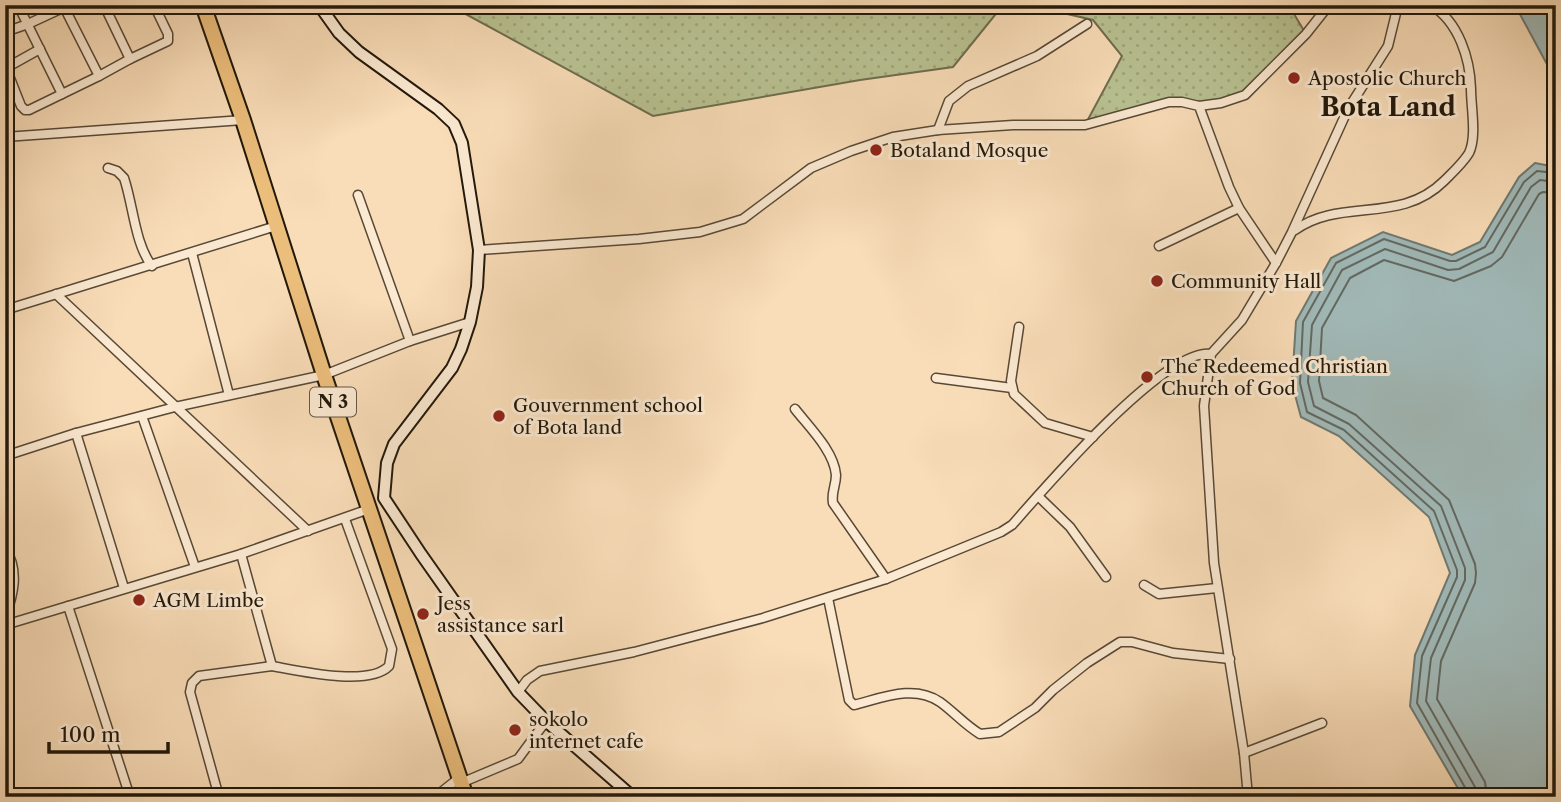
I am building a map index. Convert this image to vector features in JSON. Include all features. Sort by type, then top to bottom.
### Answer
[{"type":"highway","name":"N 3","points":[[202,5],[243,120],[324,375],[462,786]]},
{"type":"street","points":[[18,5],[62,94]]},
{"type":"street","points":[[104,5],[130,59]]},
{"type":"street","points":[[40,49],[6,68],[24,110],[29,110],[168,41],[169,34],[154,5]]},
{"type":"street","points":[[319,5],[339,33],[359,52],[438,109],[454,124],[463,143],[479,250],[477,287],[461,349],[452,368],[394,444],[387,463],[384,498],[519,692],[546,721],[634,797]]},
{"type":"street","points":[[479,250],[700,232],[743,219],[801,174],[832,159],[893,137],[938,130],[1013,125],[1085,125],[1169,102],[1199,106],[1221,103],[1245,95],[1306,34],[1329,5]]},
{"type":"street","points":[[1248,797],[1244,752],[1217,588],[1210,524],[1205,414],[1211,354],[1242,320],[1276,263],[1348,109],[1388,46],[1398,5]]},
{"type":"street","points":[[1292,232],[1313,219],[1415,202],[1433,191],[1469,152],[1472,138],[1470,72],[1462,43],[1451,24],[1431,5]]},
{"type":"street","points":[[5,32],[65,6],[99,76]]},
{"type":"street","points":[[938,130],[949,100],[968,86],[1037,56],[1087,24]]},
{"type":"street","points":[[1199,106],[1217,161],[1239,208],[1276,263]]},
{"type":"street","points":[[5,137],[243,120]]},
{"type":"street","points":[[108,168],[117,171],[124,178],[140,240],[152,266]]},
{"type":"street","points":[[358,195],[410,341]]},
{"type":"street","points":[[1159,246],[1239,208]]},
{"type":"street","points":[[5,310],[276,226]]},
{"type":"street","points":[[192,253],[229,395]]},
{"type":"street","points":[[56,294],[308,531]]},
{"type":"street","points":[[5,456],[76,433],[175,407],[324,375],[410,341],[470,322]]},
{"type":"street","points":[[1019,327],[1012,388],[1018,400],[1045,423],[1093,437]]},
{"type":"street","points":[[519,692],[527,680],[540,671],[664,645],[828,598],[886,579],[1001,532],[1012,525],[1093,437],[1136,395],[1190,358],[1205,353],[1211,354]]},
{"type":"street","points":[[936,378],[1012,388]]},
{"type":"street","points":[[795,409],[831,458],[836,474],[831,493],[833,503],[886,579]]},
{"type":"street","points":[[142,416],[195,567]]},
{"type":"street","points":[[76,433],[124,588]]},
{"type":"street","points":[[1038,496],[1070,527],[1106,577]]},
{"type":"street","points":[[5,625],[241,554],[345,519],[384,498]]},
{"type":"street","points":[[219,797],[190,692],[192,683],[198,676],[272,666],[325,676],[378,675],[389,666],[392,649],[345,519]]},
{"type":"street","points":[[5,548],[13,566],[15,580],[5,619]]},
{"type":"street","points":[[241,554],[272,666]]},
{"type":"street","points":[[1144,585],[1158,594],[1217,588]]},
{"type":"street","points":[[828,598],[849,699],[854,705],[909,692],[923,694],[943,704],[980,734],[999,732],[1035,709],[1053,690],[1087,663],[1120,642],[1132,642],[1172,653],[1230,659]]},
{"type":"street","points":[[68,606],[130,797]]},
{"type":"street","points":[[435,797],[518,759],[546,721]]},
{"type":"street","points":[[1244,752],[1322,723]]},
{"type":"green space","points":[[449,5],[1300,5],[1294,14],[1306,34],[1245,95],[1187,105],[1178,102],[1085,125],[1122,56],[1093,20],[1037,7],[999,10],[953,67],[860,80],[653,116]]},
{"type":"water","points":[[1515,5],[1556,5],[1556,81]]},
{"type":"water","points":[[1535,163],[1556,167],[1556,797],[1463,797],[1410,706],[1415,655],[1450,573],[1429,517],[1339,436],[1301,417],[1292,384],[1296,321],[1331,258],[1383,232],[1452,255],[1480,242],[1519,177]]},
{"type":"place","name":"Apostolic Church","points":[[1294,78]]},
{"type":"place","name":"Botaland Mosque","points":[[876,150]]},
{"type":"place","name":"Community Hall","points":[[1157,281]]},
{"type":"place","name":"The Redeemed Christian Church of God","points":[[1147,377]]},
{"type":"place","name":"Gouvernment school of Bota land","points":[[499,416]]},
{"type":"place","name":"AGM Limbe","points":[[139,600]]},
{"type":"place","name":"Jess assistance sarl","points":[[423,614]]},
{"type":"place","name":"sokolo internet cafe","points":[[515,730]]},
{"type":"district","name":"Bota Land","points":[[1388,107]]}]
